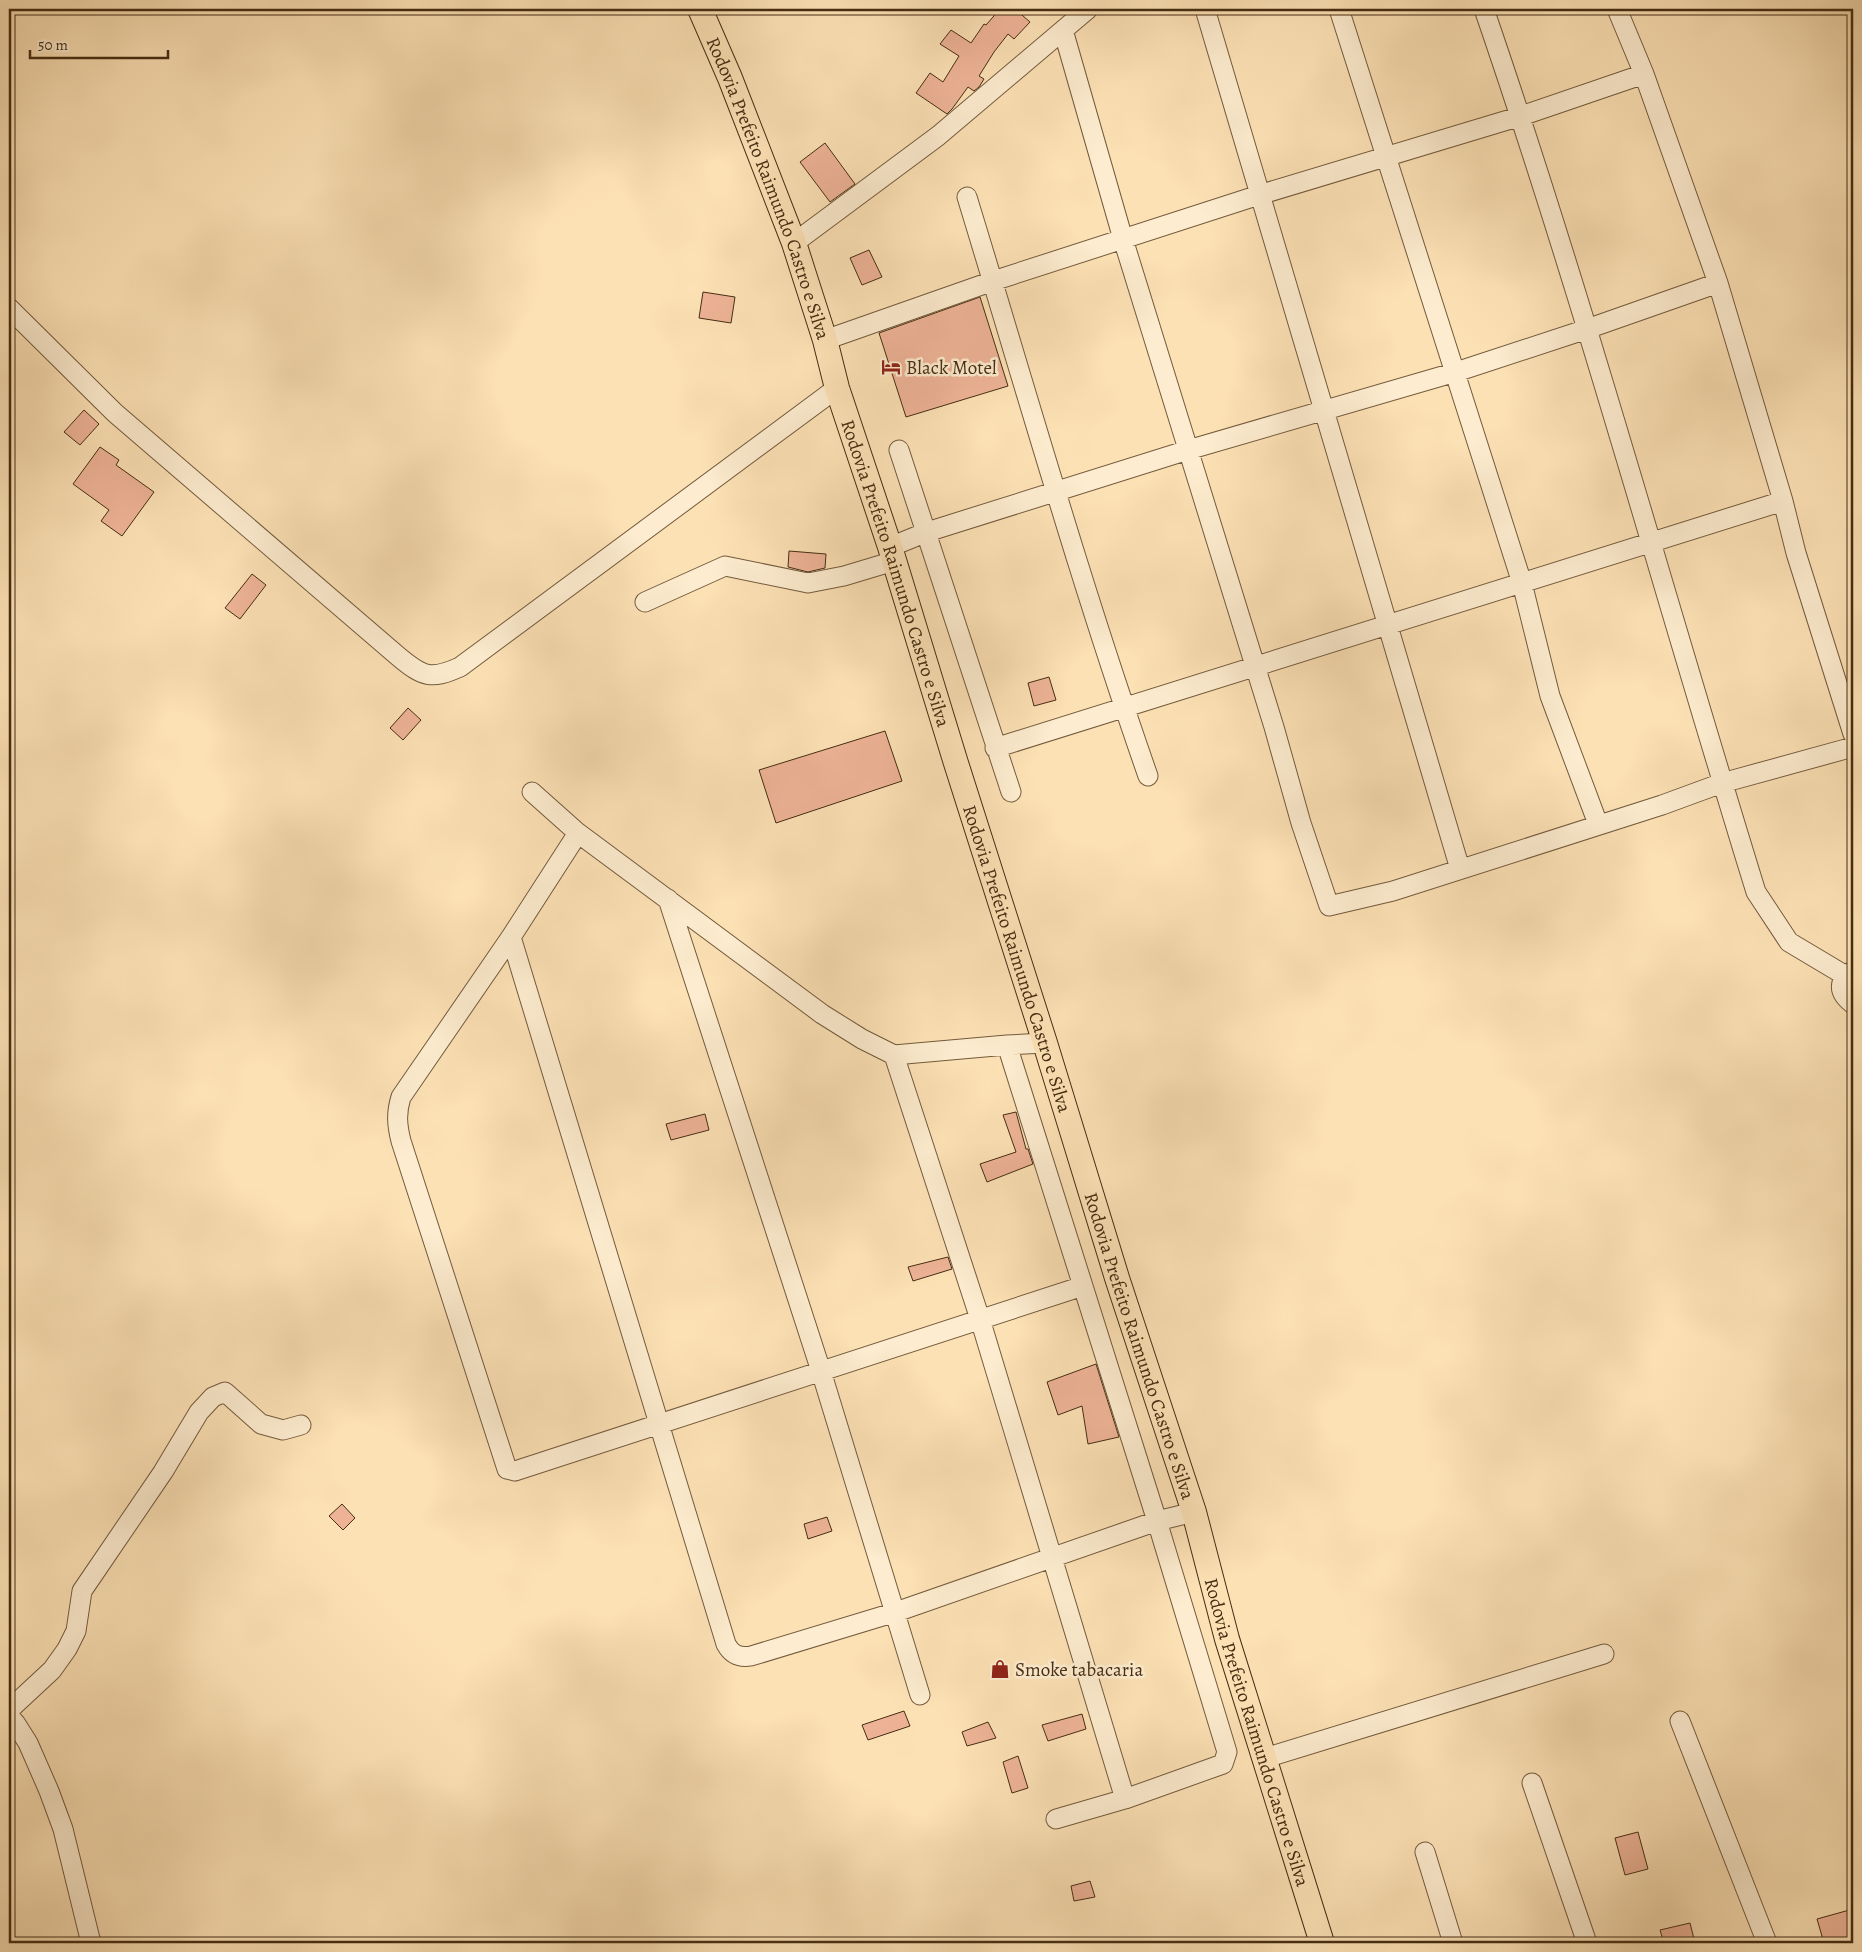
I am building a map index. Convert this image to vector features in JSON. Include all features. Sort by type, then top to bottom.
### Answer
[{"type":"main road","name":"Rodovia Prefeito Raimundo Castro e Silva","points":[[700,9],[730,78],[794,243],[825,340],[837,388],[892,554],[955,760],[1046,1043],[1117,1278],[1194,1512],[1227,1639],[1314,1918],[1320,1943]]},
{"type":"street","points":[[794,243],[938,136],[1088,9]]},
{"type":"street","points":[[1205,9],[1460,869]]},
{"type":"street","points":[[1339,9],[1522,583],[1550,696],[1598,824]]},
{"type":"street","points":[[1484,9],[1521,116],[1587,329],[1756,892],[1789,942],[1850,974],[1842,982],[1841,988],[1847,1000],[1853,1004]]},
{"type":"street","points":[[1616,9],[1644,74],[1718,283],[1783,501],[1796,553],[1853,734]]},
{"type":"street","points":[[1063,30],[1123,238],[1274,726],[1301,823],[1329,906],[1393,891],[1662,805],[1722,783],[1853,747]]},
{"type":"street","points":[[825,340],[993,280],[1259,195],[1521,116],[1644,74]]},
{"type":"street","points":[[967,198],[1056,492],[1124,707],[1148,776]]},
{"type":"street","points":[[645,602],[725,566],[808,582],[844,576],[892,554],[927,532],[1188,450],[1326,412],[1456,372],[1718,283]]},
{"type":"street","points":[[9,308],[115,413],[398,657],[417,671],[427,675],[440,675],[460,667],[837,388]]},
{"type":"street","points":[[899,450],[927,532],[995,748],[1011,792]]},
{"type":"street","points":[[995,748],[1651,544],[1783,501]]},
{"type":"street","points":[[532,792],[578,833],[822,1014],[894,1055],[1046,1043]]},
{"type":"street","points":[[578,833],[401,1097],[397,1110],[397,1124],[401,1141],[507,1469],[515,1471],[1083,1286]]},
{"type":"street","points":[[668,899],[820,1371],[920,1694]]},
{"type":"street","points":[[510,936],[726,1644],[730,1651],[735,1655],[743,1657],[751,1656],[896,1612],[1157,1521],[1194,1512]]},
{"type":"street","points":[[1007,1045],[1157,1521],[1227,1752],[1223,1764],[1125,1799],[1056,1819]]},
{"type":"street","points":[[894,1055],[980,1319],[1125,1799]]},
{"type":"street","points":[[9,1710],[52,1670],[67,1650],[76,1631],[82,1591],[163,1472],[199,1412],[213,1397],[225,1392],[261,1424],[283,1430],[301,1425]]},
{"type":"street","points":[[1265,1758],[1604,1654]]},
{"type":"street","points":[[9,1716],[28,1743],[49,1791],[62,1829],[91,1943]]},
{"type":"street","points":[[1680,1721],[1767,1943]]},
{"type":"street","points":[[1532,1783],[1587,1943]]},
{"type":"street","points":[[1425,1852],[1453,1943]]},
{"type":"building","points":[[1000,9],[1015,9],[1030,22],[1014,39],[1008,34],[979,76],[984,79],[979,87],[974,91],[968,87],[947,114],[916,93],[930,73],[943,82],[959,56],[940,44],[951,30],[971,43],[984,24],[986,25]]},
{"type":"building","points":[[825,143],[855,184],[830,202],[800,162]]},
{"type":"building","points":[[869,250],[882,277],[862,285],[850,258]]},
{"type":"building","points":[[703,292],[735,297],[731,323],[699,318]]},
{"type":"building","name":"Black Motel","points":[[980,297],[1008,386],[906,417],[879,333]]},
{"type":"building","points":[[84,410],[99,424],[80,445],[64,432]]},
{"type":"building","points":[[100,447],[119,460],[116,465],[154,492],[122,536],[101,521],[109,510],[73,484]]},
{"type":"building","points":[[789,551],[826,554],[825,568],[808,572],[788,567]]},
{"type":"building","points":[[252,574],[266,585],[240,619],[225,608]]},
{"type":"building","points":[[1049,677],[1056,700],[1034,706],[1028,683]]},
{"type":"building","points":[[408,708],[421,720],[403,740],[390,728]]},
{"type":"building","points":[[885,731],[902,781],[776,823],[759,770]]},
{"type":"building","points":[[1016,1112],[1026,1149],[1028,1149],[1033,1164],[987,1182],[980,1164],[1016,1152],[1003,1115]]},
{"type":"building","points":[[705,1114],[709,1130],[671,1140],[666,1124]]},
{"type":"building","points":[[948,1257],[952,1269],[913,1281],[908,1267]]},
{"type":"building","points":[[1096,1364],[1119,1437],[1088,1444],[1082,1406],[1058,1415],[1047,1382]]},
{"type":"building","points":[[342,1504],[355,1518],[343,1530],[329,1516]]},
{"type":"building","points":[[827,1517],[832,1531],[808,1539],[804,1524]]},
{"type":"building","points":[[904,1711],[910,1726],[868,1740],[862,1725]]},
{"type":"building","points":[[1082,1714],[1086,1729],[1048,1741],[1042,1725]]},
{"type":"building","points":[[988,1722],[996,1738],[967,1746],[962,1732]]},
{"type":"building","points":[[1018,1756],[1028,1788],[1012,1793],[1003,1762]]},
{"type":"building","points":[[1638,1832],[1648,1869],[1625,1875],[1615,1838]]},
{"type":"building","points":[[1090,1881],[1095,1897],[1074,1901],[1071,1886]]},
{"type":"building","points":[[1853,1909],[1853,1943],[1824,1943],[1817,1919]]},
{"type":"building","points":[[1690,1923],[1695,1943],[1664,1943],[1660,1930]]},
{"type":"place","name":"Black Motel","points":[[891,367]]},
{"type":"place","name":"Smoke tabacaria","points":[[1000,1669]]}]
